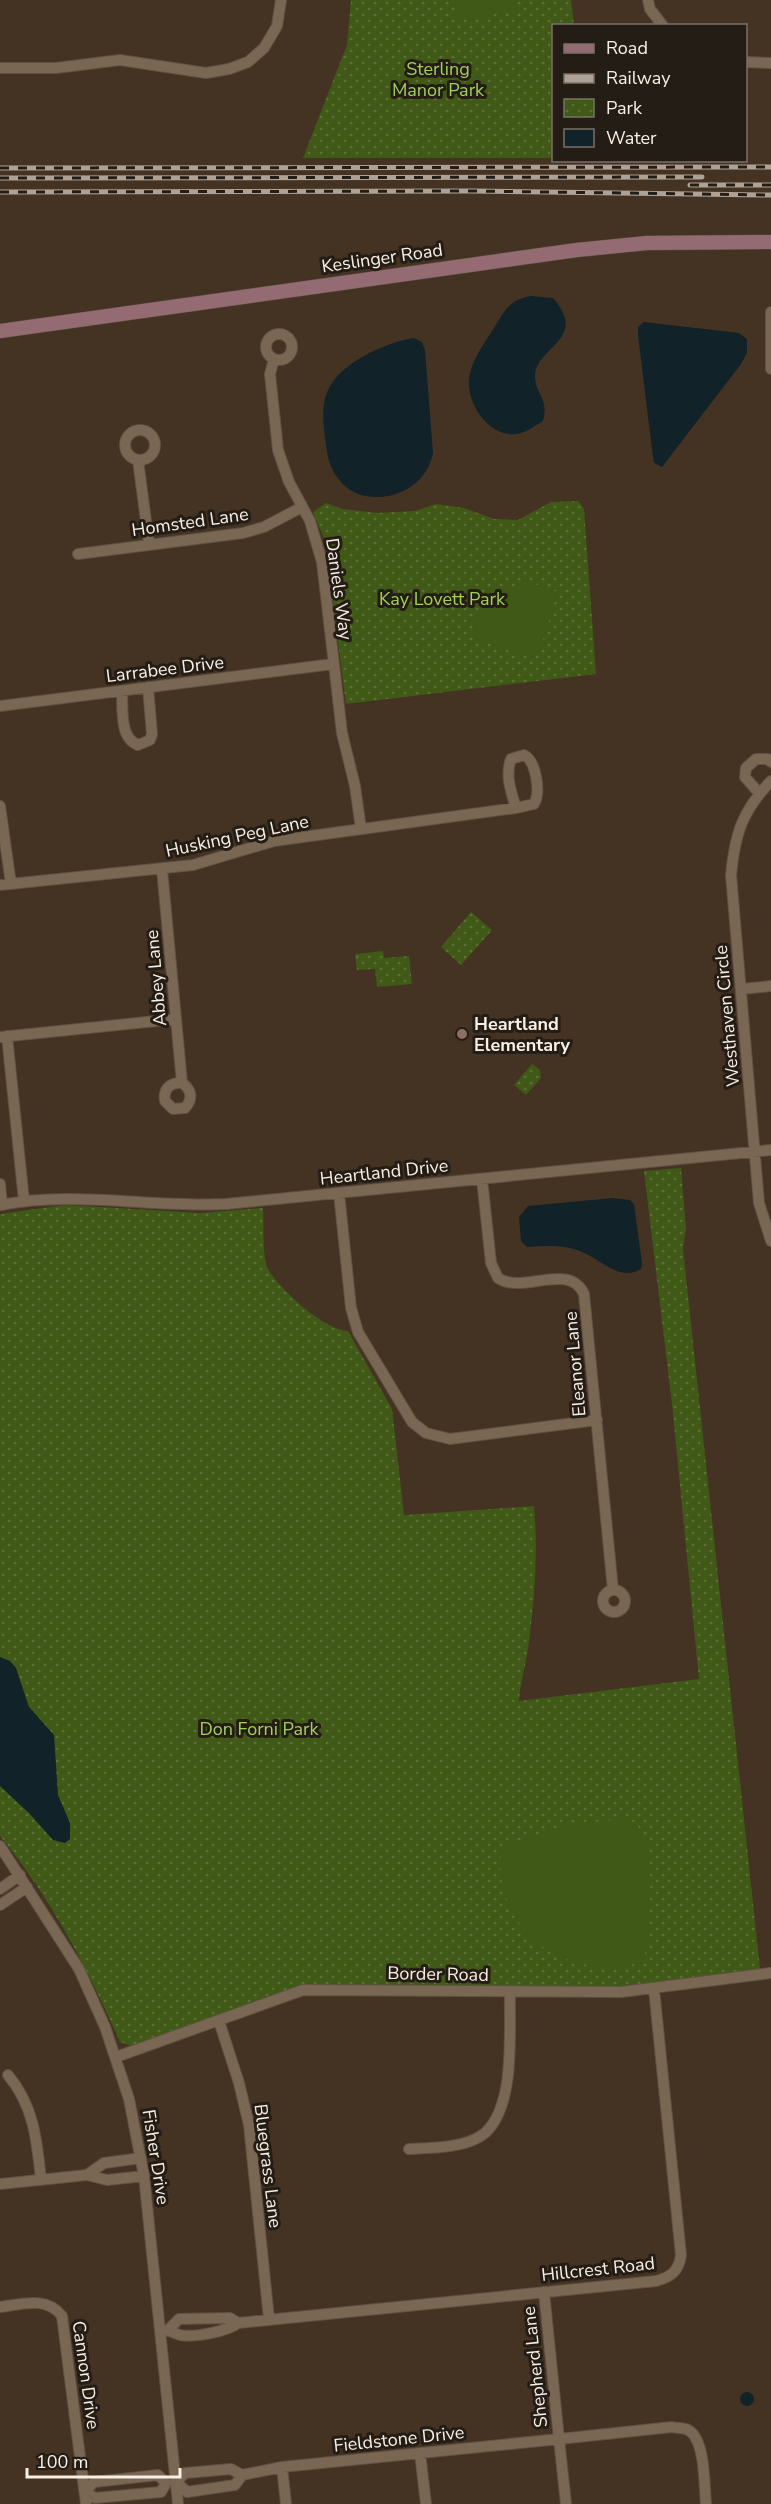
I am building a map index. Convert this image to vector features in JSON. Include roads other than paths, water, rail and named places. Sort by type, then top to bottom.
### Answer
[{"type":"main road","name":"Keslinger Road","points":[[0,332],[577,250],[647,243],[771,242]]},
{"type":"street","points":[[0,68],[56,68],[120,60],[206,73],[230,69],[248,62],[264,48],[277,26],[281,0]]},
{"type":"street","points":[[648,0],[650,9],[661,24]]},
{"type":"street","points":[[747,62],[771,63]]},
{"type":"street","points":[[771,312],[771,369]]},
{"type":"street","name":"Daniels Way","points":[[274,359],[270,374],[278,450],[285,473],[313,528],[322,562],[342,733],[355,786],[361,829]]},
{"type":"street","points":[[138,460],[149,544]]},
{"type":"street","name":"Homsted Lane","points":[[78,554],[243,533],[264,527],[302,507]]},
{"type":"street","name":"Larrabee Drive","points":[[0,706],[333,664]]},
{"type":"street","points":[[122,691],[125,732],[132,742],[138,745],[150,740],[152,734],[147,687]]},
{"type":"street","name":"Husking Peg Lane","points":[[5,884],[202,863],[267,842],[516,808],[534,804],[537,795],[532,764],[524,755],[511,759],[509,766],[509,782],[516,808]]},
{"type":"street","points":[[759,793],[745,777],[746,768],[756,759],[768,759],[771,762]]},
{"type":"street","name":"Westhaven Circle","points":[[771,781],[759,793],[742,818],[734,846],[730,874],[742,989],[759,1203],[771,1241]]},
{"type":"street","points":[[0,807],[5,884]]},
{"type":"street","name":"Abbey Lane","points":[[162,869],[182,1083]]},
{"type":"street","points":[[742,989],[771,986]]},
{"type":"street","points":[[24,1201],[3,1037],[176,1019]]},
{"type":"street","name":"Heartland Drive","points":[[1,1205],[24,1201],[80,1198],[153,1204],[204,1205],[771,1150]]},
{"type":"street","name":"Eleanor Lane","points":[[482,1179],[491,1263],[498,1278],[516,1284],[564,1279],[581,1288],[586,1300],[613,1590]]},
{"type":"street","points":[[0,1184],[1,1205]]},
{"type":"street","points":[[339,1193],[354,1323],[403,1410],[418,1428],[434,1436],[450,1438],[597,1420]]},
{"type":"street","name":"Fisher Drive","points":[[0,1846],[79,1969],[116,2057],[129,2099],[144,2176],[165,2330],[171,2483],[178,2504]]},
{"type":"street","points":[[0,1889],[20,1875]]},
{"type":"street","points":[[0,1905],[27,1887]]},
{"type":"street","name":"Border Road","points":[[116,2057],[219,2021],[289,1993],[309,1989],[621,1992],[771,1973]]},
{"type":"street","name":"Hillcrest Road","points":[[165,2330],[181,2335],[209,2333],[231,2329],[238,2323],[269,2319],[668,2278],[680,2264],[654,1989]]},
{"type":"street","points":[[410,2149],[447,2147],[484,2134],[501,2114],[506,2087],[510,1992]]},
{"type":"street","name":"Bluegrass Lane","points":[[219,2021],[239,2083],[249,2125],[269,2319]]},
{"type":"street","points":[[8,2075],[26,2102],[36,2132],[41,2180]]},
{"type":"street","points":[[87,2175],[104,2163],[141,2158]]},
{"type":"street","points":[[0,2184],[87,2175],[107,2180],[144,2176]]},
{"type":"street","name":"Shepherd Lane","points":[[544,2292],[566,2504]]},
{"type":"street","name":"Cannon Drive","points":[[0,2307],[40,2302],[53,2307],[62,2316],[85,2498]]},
{"type":"street","name":"Hillcrest Road","points":[[165,2330],[179,2319],[230,2318],[238,2323]]},
{"type":"street","name":"Shepherd Lane","points":[[559,2439],[672,2427],[687,2429],[696,2436],[700,2446],[706,2504]]},
{"type":"street","name":"Fieldstone Drive","points":[[242,2475],[235,2485],[211,2490],[187,2492],[171,2483],[185,2473],[231,2469],[242,2475],[282,2467],[559,2439]]},
{"type":"street","points":[[420,2453],[426,2504]]},
{"type":"street","points":[[282,2467],[286,2504]]},
{"type":"street","points":[[158,2475],[171,2483],[161,2492],[85,2498],[96,2481],[158,2475]]},
{"type":"water","points":[[531,296],[553,298],[563,312],[566,324],[558,342],[537,367],[535,377],[544,407],[543,421],[523,432],[509,434],[491,427],[478,411],[470,392],[470,373],[480,350],[505,311],[517,300]]},
{"type":"water","points":[[644,322],[739,333],[747,339],[747,353],[741,364],[662,467],[654,463],[652,449],[638,335],[638,327]]},
{"type":"water","points":[[414,338],[422,342],[425,350],[433,453],[428,468],[418,481],[405,490],[376,497],[361,495],[348,488],[337,477],[330,463],[323,419],[326,394],[335,379],[354,362],[391,344]]},
{"type":"water","points":[[613,1198],[630,1200],[634,1204],[641,1269],[626,1273],[611,1268],[575,1249],[554,1246],[527,1247],[521,1241],[519,1217],[528,1206]]},
{"type":"water","points":[[0,1657],[10,1661],[16,1668],[29,1707],[54,1735],[58,1795],[70,1823],[70,1839],[65,1843],[53,1840],[0,1786]]},
{"type":"water","points":[[747,2392],[752,2394],[754,2399],[752,2404],[747,2406],[742,2404],[740,2399],[742,2394]]},
{"type":"railway","points":[[0,168],[771,167]]},
{"type":"railway","points":[[0,178],[702,177]]},
{"type":"railway","points":[[690,185],[771,185]]},
{"type":"railway","points":[[0,192],[472,191],[771,195]]},
{"type":"place","name":"Heartland Elementary","points":[[462,1034]]},
{"type":"park label","name":"Sterling Manor Park","points":[[438,79]]},
{"type":"park label","name":"Kay Lovett Park","points":[[442,599]]},
{"type":"park label","name":"Don Forni Park","points":[[259,1729]]}]
